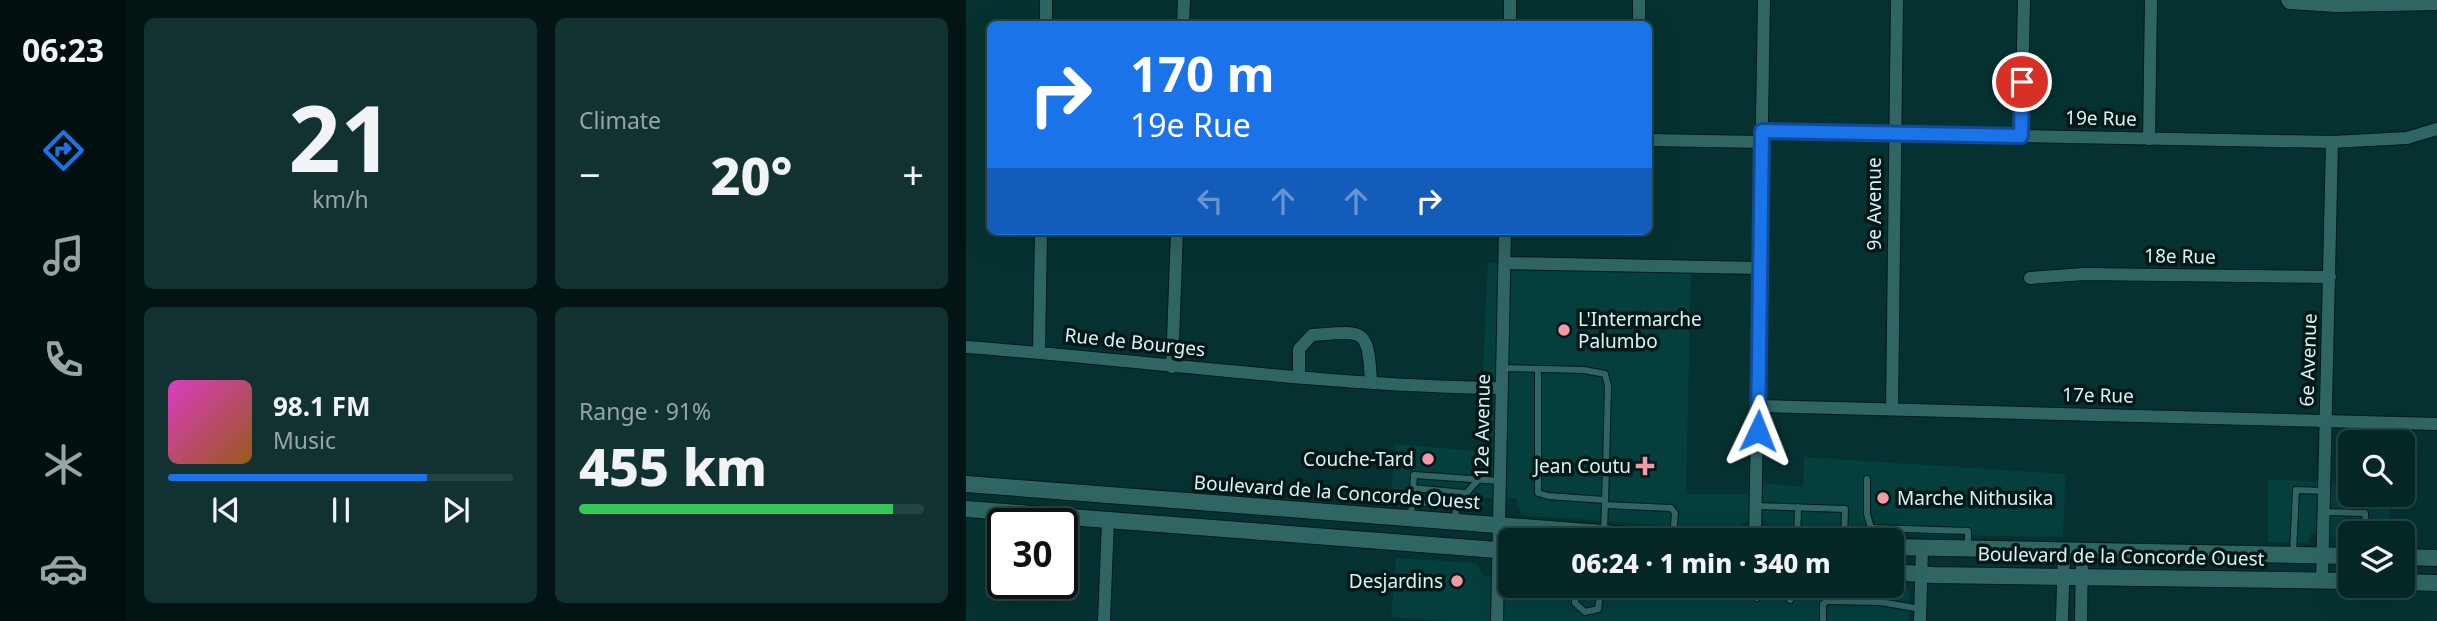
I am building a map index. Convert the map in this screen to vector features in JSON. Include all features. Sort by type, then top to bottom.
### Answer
[{"type":"street","points":[[1046,0],[1046,21]]},
{"type":"street","points":[[1183,21],[1184,0]]},
{"type":"street","points":[[1510,0],[1510,21]]},
{"type":"street","points":[[1639,0],[1639,21]]},
{"type":"street","points":[[1755,528],[1764,0]]},
{"type":"street","name":"9e Avenue","points":[[1892,409],[1897,0]]},
{"type":"street","points":[[2021,136],[2024,0]]},
{"type":"street","points":[[2148,139],[2151,0]]},
{"type":"street","points":[[2287,0],[2289,3],[2437,4]]},
{"type":"street","name":"19e Rue","points":[[1652,139],[1894,133],[2332,142],[2407,138],[2437,129]]},
{"type":"street","name":"6e Avenue","points":[[2322,580],[2332,142]]},
{"type":"street","points":[[1039,351],[1041,235]]},
{"type":"street","points":[[1172,367],[1177,235]]},
{"type":"street","name":"12e Avenue","points":[[1499,528],[1505,235]]},
{"type":"street","points":[[1505,263],[1759,268]]},
{"type":"street","name":"18e Rue","points":[[2030,278],[2084,274],[2330,277]]},
{"type":"street","points":[[1299,376],[1299,349],[1312,335],[1350,332],[1365,337],[1369,343],[1371,382]]},
{"type":"street","name":"Rue de Bourges","points":[[966,347],[1039,351],[1172,367],[1371,382],[1502,388]]},
{"type":"street","name":"17e Rue","points":[[1759,406],[2437,424]]},
{"type":"street","name":"Boulevard de la Concorde Ouest","points":[[966,484],[1412,510],[1456,514],[1498,525],[1533,528]]},
{"type":"street","points":[[966,509],[1498,550]]},
{"type":"street","points":[[1104,621],[1108,520]]},
{"type":"street","name":"Boulevard de la Concorde Ouest","points":[[1904,547],[2338,556]]},
{"type":"street","points":[[1920,615],[1923,547]]},
{"type":"street","points":[[2062,621],[2064,551]]},
{"type":"street","points":[[2081,621],[2082,551]]},
{"type":"street","points":[[2415,557],[2437,558]]},
{"type":"street","name":"Boulevard de la Concorde Ouest","points":[[1904,573],[2338,581]]},
{"type":"street","points":[[2415,582],[2437,583]]},
{"type":"street","name":"12e Avenue","points":[[1497,621],[1499,598]]},
{"type":"lane","points":[[1502,368],[1598,371],[1606,376],[1604,528]]},
{"type":"lane","points":[[1538,369],[1538,493],[1671,508],[1675,513],[1674,528]]},
{"type":"lane","points":[[1412,510],[1414,475],[1500,481]]},
{"type":"lane","points":[[1867,479],[1867,514],[1871,528]]},
{"type":"lane","points":[[1456,514],[1464,493],[1478,480]]},
{"type":"lane","points":[[1413,488],[1464,493]]},
{"type":"lane","points":[[2294,554],[2296,490],[2324,491]]},
{"type":"lane","points":[[1755,506],[1845,509],[1844,528]]},
{"type":"lane","points":[[1797,528],[1798,507]]},
{"type":"lane","points":[[2324,512],[2365,513],[2365,521]]},
{"type":"lane","points":[[1904,529],[1968,531],[1968,548]]},
{"type":"lane","points":[[1575,598],[1575,603],[1586,612],[1593,612],[1600,606],[1600,598]]},
{"type":"lane","points":[[1880,598],[1880,602]]},
{"type":"lane","points":[[1823,621],[1823,604],[1827,601],[1880,602],[1920,615]]},
{"type":"shaded area","points":[[1488,263],[1691,267],[1686,494],[1746,494],[1755,482],[1803,487],[1804,457],[2066,474],[2063,537],[1904,534],[1904,528],[1769,528],[1766,521],[1742,522],[1739,528],[1697,528],[1522,515],[1516,498],[1484,498],[1483,507],[1475,512],[1390,506],[1395,444],[1479,451]]},
{"type":"shaded area","points":[[2268,479],[2338,482],[2338,507],[2390,507],[2389,521],[2338,521],[2338,543],[2335,537],[2311,533],[2308,543],[2268,542]]},
{"type":"shaded area","points":[[1396,558],[1476,563],[1484,575],[1498,577],[1498,598],[1904,598],[1904,590],[1909,590],[1909,621],[1449,621],[1391,617]]},
{"type":"place","name":"L'Intermarche Palumbo","points":[[1564,330]]},
{"type":"place","name":"Couche-Tard","points":[[1428,459]]},
{"type":"place","name":"Jean Coutu","points":[[1645,466]]},
{"type":"place","name":"Marche Nithusika","points":[[1883,498]]},
{"type":"place","name":"Desjardins","points":[[1457,581]]},
{"type":"route","points":[[1758,431],[1762,131],[2021,136],[2022,82]]}]
